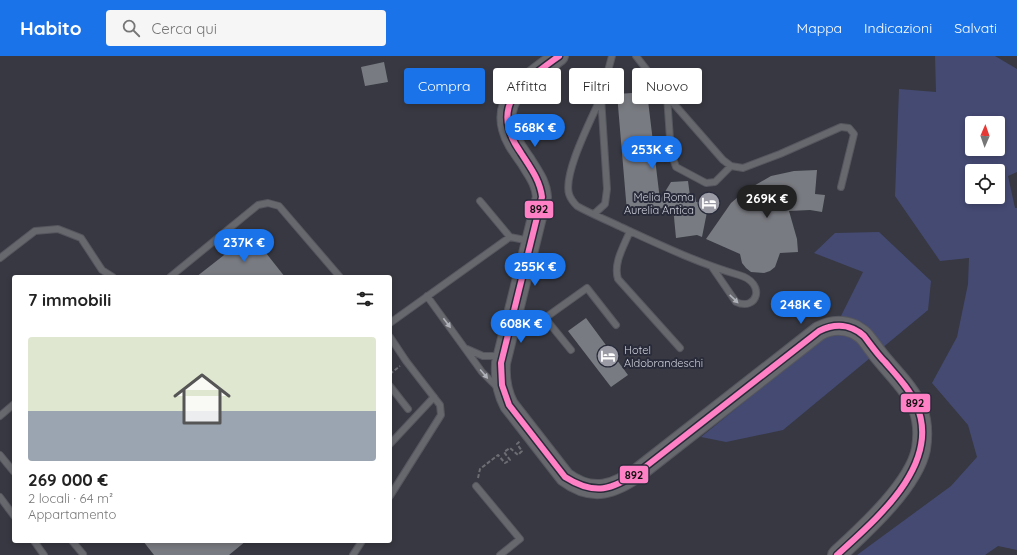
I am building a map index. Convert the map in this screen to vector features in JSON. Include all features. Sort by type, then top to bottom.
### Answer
[{"type":"street","points":[[559,56],[520,87],[511,98],[507,110],[506,121],[509,133],[538,178],[542,189],[540,204],[501,369],[502,386],[509,405],[561,472],[572,481],[586,488],[604,489],[617,486],[640,471],[819,331],[835,325],[849,327],[863,336],[910,395],[919,412],[922,423],[922,437],[921,449],[916,463],[904,485],[837,555]]},
{"type":"lane","points":[[609,68],[612,56]]},
{"type":"lane","points":[[636,56],[645,68]]},
{"type":"lane","points":[[598,104],[570,171],[567,184],[569,195],[576,205],[630,231],[712,267],[743,276],[752,282],[757,291],[753,301],[744,304],[736,302],[712,267]]},
{"type":"lane","points":[[594,214],[605,204],[607,189],[601,104]]},
{"type":"lane","points":[[667,104],[672,153],[676,167],[706,183],[715,182],[731,166]]},
{"type":"lane","points":[[673,104],[722,160],[731,166],[743,168],[780,154],[841,127],[852,129],[854,134],[841,188]]},
{"type":"lane","points":[[480,201],[510,236],[531,241]]},
{"type":"lane","points":[[172,275],[258,205],[268,202],[279,206],[338,275]]},
{"type":"lane","points":[[0,258],[35,231],[58,229],[81,238],[102,270],[110,275]]},
{"type":"lane","points":[[630,231],[620,255],[616,273],[618,279],[680,348]]},
{"type":"lane","points":[[392,322],[510,236]]},
{"type":"lane","points":[[510,326],[545,318],[587,288],[616,325]]},
{"type":"lane","points":[[427,296],[482,372],[505,396]]},
{"type":"lane","points":[[545,318],[571,350]]},
{"type":"lane","points":[[392,340],[406,361],[440,405],[441,415],[392,493]]},
{"type":"lane","points":[[466,349],[484,356],[503,356]]},
{"type":"lane","points":[[392,389],[408,409]]},
{"type":"lane","points":[[392,442],[434,397]]},
{"type":"lane","points":[[0,416],[12,406]]},
{"type":"lane","points":[[0,456],[12,470]]},
{"type":"lane","points":[[476,486],[520,539],[500,555]]},
{"type":"lane","points":[[0,497],[12,513]]},
{"type":"lane","points":[[35,543],[44,555]]},
{"type":"lane","points":[[74,543],[83,554]]},
{"type":"lane","points":[[353,555],[361,543]]},
{"type":"path","points":[[392,372],[406,361]]},
{"type":"path","points":[[480,469],[498,455],[506,463],[510,460],[504,452],[510,448],[518,455],[522,451],[517,444],[530,432]]},
{"type":"shaded area","points":[[935,56],[995,56],[1017,69],[1017,172],[1008,176],[1015,208],[1017,208],[1017,550],[998,546],[985,555],[857,555],[951,486],[977,457],[968,425],[932,383],[957,337],[968,284],[969,258],[940,261],[895,196],[899,89],[936,92]]},
{"type":"shaded area","points":[[879,232],[931,281],[928,310],[783,430],[726,442],[701,437],[835,328],[863,272],[814,253],[835,233]]},
{"type":"building","points":[[384,62],[388,82],[365,86],[361,67]]},
{"type":"building","points":[[632,93],[632,104],[648,104],[660,200],[671,182],[688,181],[690,196],[695,196],[696,202],[702,201],[702,206],[708,207],[702,237],[697,235],[676,238],[673,207],[627,212],[618,104],[624,104],[624,94]]},
{"type":"building","points":[[817,170],[815,194],[825,195],[822,212],[810,210],[789,211],[797,239],[798,252],[780,253],[775,267],[770,271],[764,273],[751,272],[742,263],[740,254],[706,239],[731,203],[745,191],[771,176],[794,171]]},
{"type":"building","points":[[251,234],[283,275],[199,275]]},
{"type":"building","points":[[586,318],[628,375],[611,387],[568,331]]},
{"type":"building","points":[[145,543],[244,543],[229,555],[154,555]]},
{"type":"transit line","name":"892","points":[[559,56],[522,86],[513,97],[508,108],[507,121],[511,136],[534,174],[542,197],[501,363],[502,385],[509,405],[565,477],[585,487],[603,488],[621,483],[640,471],[819,331],[825,328],[837,326],[854,329],[864,336],[902,382],[913,398],[922,426],[921,448],[913,469],[901,488],[870,525],[837,555]]},
{"type":"place","name":"Melia Roma Aurelia Antica","points":[[709,203]]},
{"type":"place","name":"Hotel Aldobrandeschi","points":[[608,356]]}]
